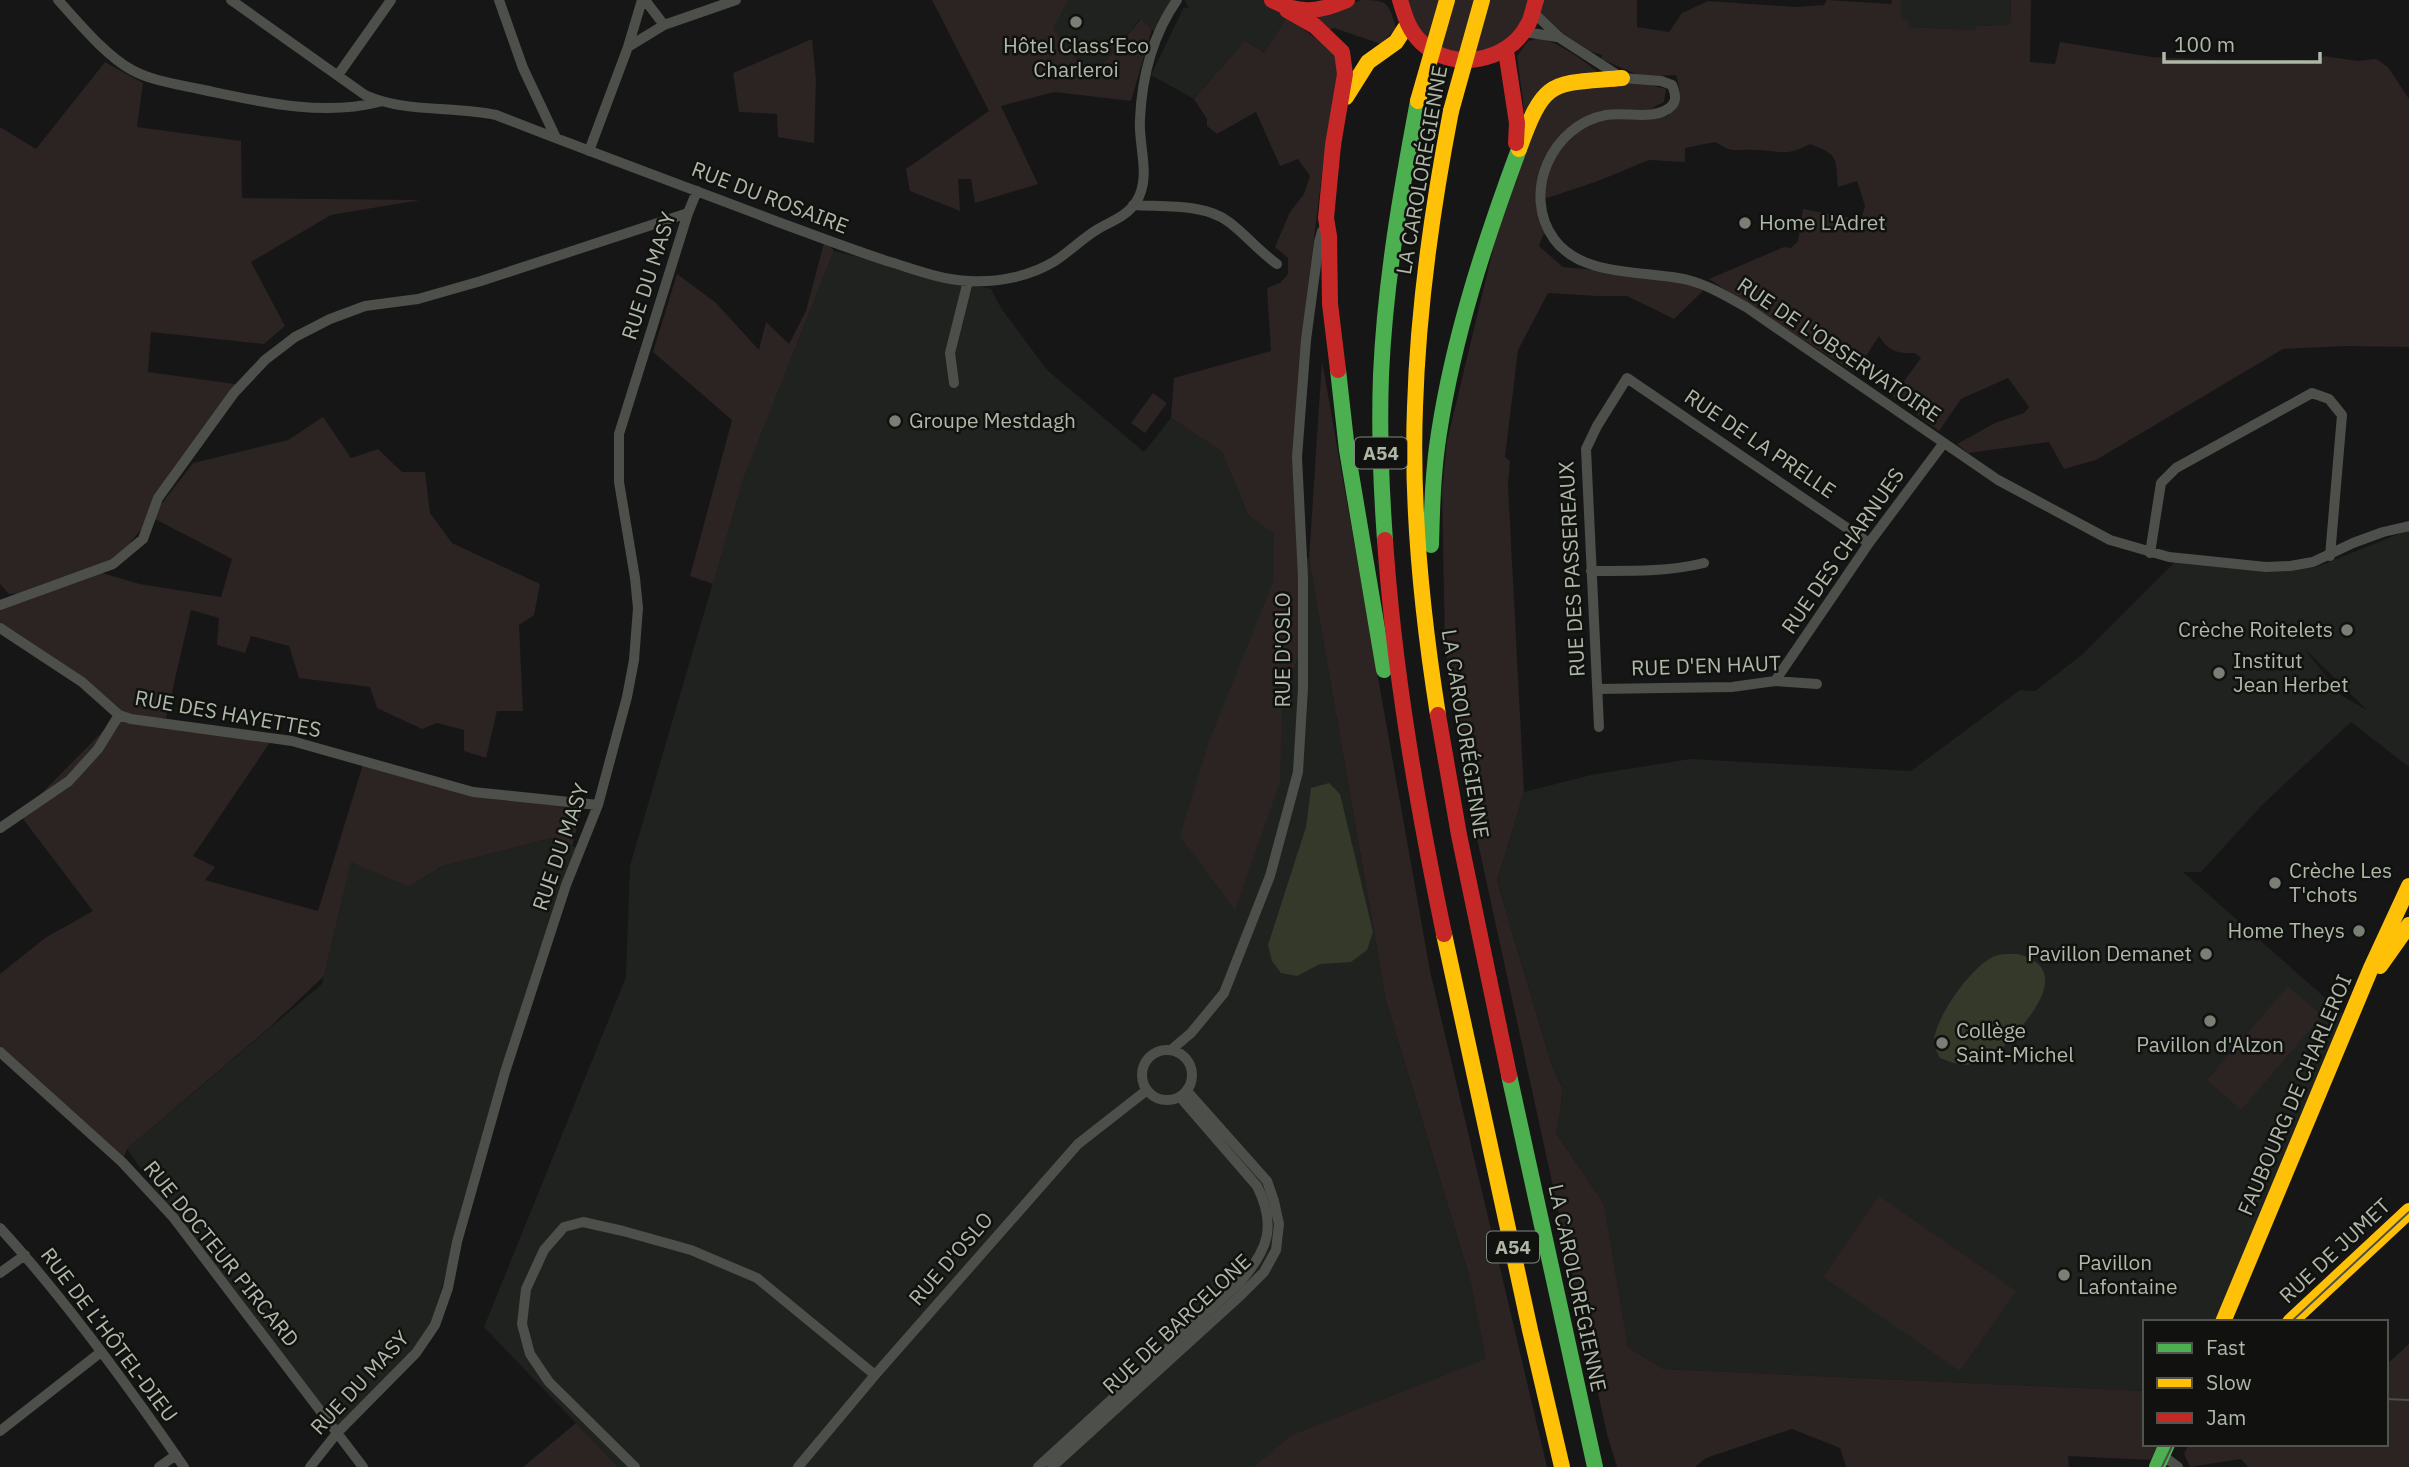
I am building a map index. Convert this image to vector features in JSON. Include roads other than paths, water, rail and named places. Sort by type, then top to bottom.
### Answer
[{"type":"main road","points":[[1272,0],[1321,31],[1342,52],[1345,74],[1333,145],[1326,218],[1329,236],[1330,304],[1347,450],[1403,774],[1418,805]]},
{"type":"main road","points":[[1287,10],[1309,12],[1347,0]]},
{"type":"main road","name":"LA CAROLORÉGIENNE","points":[[1447,0],[1418,101],[1396,215],[1386,303],[1380,411],[1383,516],[1402,706],[1418,805],[1444,937],[1559,1462]]},
{"type":"main road","name":"LA CAROLORÉGIENNE","points":[[1482,0],[1451,111],[1432,207],[1419,307],[1415,508],[1434,696],[1452,802],[1479,938],[1595,1467]]},
{"type":"main road","points":[[1397,1],[1407,25],[1423,45],[1451,60],[1471,62],[1488,59],[1506,51],[1525,32],[1535,7]]},
{"type":"main road","points":[[1341,106],[1368,62],[1396,42],[1407,25]]},
{"type":"main road","points":[[1506,51],[1517,123],[1514,162]]},
{"type":"main road","points":[[1424,602],[1432,579],[1434,458],[1440,415],[1467,307],[1532,113],[1548,90],[1561,82],[1574,79],[1601,81],[1622,78]]},
{"type":"main road","name":"FAUBOURG DE CHARLEROI","points":[[2224,1320],[2242,1286],[2371,968],[2408,895]]},
{"type":"main road","points":[[2232,1320],[2242,1286],[2382,962],[2409,925]]},
{"type":"main road","name":"RUE DE JUMET","points":[[2292,1320],[2409,1210]]},
{"type":"street","points":[[58,0],[103,47],[131,70],[161,81],[242,98],[318,109],[360,107],[379,102]]},
{"type":"street","points":[[231,0],[365,95],[379,102]]},
{"type":"street","points":[[338,75],[391,0]]},
{"type":"street","points":[[499,0],[533,93],[556,138]]},
{"type":"street","points":[[644,0],[664,25]]},
{"type":"street","points":[[589,151],[644,0]]},
{"type":"street","points":[[628,47],[664,25],[736,0]]},
{"type":"street","points":[[1177,0],[1153,41],[1146,72],[1140,120],[1143,185],[1133,205],[1203,211],[1226,220],[1277,264]]},
{"type":"street","name":"RUE DE L'OBSERVATOIRE","points":[[1535,7],[1560,38],[1622,78],[1661,81],[1672,85],[1676,96],[1674,104],[1662,112],[1606,115],[1580,124],[1558,144],[1547,164],[1540,187],[1541,214],[1554,239],[1570,255],[1588,265],[1690,280],[1717,291],[1746,307],[1997,481],[2110,540],[2150,553],[2266,567],[2314,562],[2353,543],[2409,526]]},
{"type":"street","name":"RUE DE L'OBSERVATOIRE","points":[[1525,32],[1560,38]]},
{"type":"street","name":"RUE DU ROSAIRE","points":[[379,102],[471,110],[496,115],[850,248],[922,272],[968,281],[1007,278],[1054,262],[1096,230],[1125,214],[1133,205]]},
{"type":"street","name":"RUE DU MASY","points":[[310,1467],[337,1433],[416,1353],[438,1317],[505,1072],[566,885],[598,805],[627,697],[634,660],[638,608],[619,482],[619,434],[697,191]]},
{"type":"street","points":[[0,605],[113,564],[143,539],[158,498],[234,393],[265,359],[295,337],[330,319],[365,306],[418,299],[481,281],[688,213]]},
{"type":"street","name":"RUE D'OSLO","points":[[1171,1050],[1191,1033],[1224,993],[1270,876],[1298,772],[1303,674],[1303,578],[1297,457],[1306,340],[1319,242],[1326,218]]},
{"type":"street","points":[[954,383],[950,353],[968,281]]},
{"type":"street","name":"RUE DE LA PRELLE","points":[[1627,378],[1869,543]]},
{"type":"street","name":"RUE DES PASSEREAUX","points":[[1599,727],[1586,449],[1627,378]]},
{"type":"street","points":[[2150,553],[2161,483],[2176,468],[2312,393],[2329,399],[2342,415],[2330,556]]},
{"type":"street","name":"RUE DES CHARNUES","points":[[1775,681],[1869,543],[1943,444]]},
{"type":"street","points":[[1591,570],[1654,571],[1704,563]]},
{"type":"street","name":"RUE DES HAYETTES","points":[[0,628],[82,682],[119,715],[131,719],[292,741],[474,792],[598,805]]},
{"type":"street","name":"RUE D'EN HAUT","points":[[1598,689],[1732,687],[1775,681],[1817,684]]},
{"type":"street","points":[[0,828],[69,781],[98,749],[119,715]]},
{"type":"street","points":[[1171,1050],[1179,1053],[1191,1066],[1192,1074],[1184,1094],[1163,1100],[1147,1090],[1142,1074],[1148,1059],[1154,1053],[1171,1050]]},
{"type":"street","name":"RUE DOCTEUR PIRCARD","points":[[0,1052],[122,1162],[173,1217],[363,1467]]},
{"type":"street","name":"RUE D'OSLO","points":[[799,1467],[875,1375],[1079,1144],[1147,1090]]},
{"type":"street","name":"RUE DE BARCELONE","points":[[1038,1467],[1240,1282],[1255,1265],[1265,1247],[1268,1224],[1265,1203],[1257,1186],[1184,1094]]},
{"type":"street","name":"RUE DE BARCELONE","points":[[1052,1467],[1241,1295],[1264,1272],[1276,1250],[1279,1224],[1267,1181],[1184,1094]]},
{"type":"street","points":[[635,1467],[549,1381],[530,1354],[522,1324],[526,1289],[544,1250],[564,1227],[583,1222],[623,1231],[691,1250],[757,1279],[875,1375]]},
{"type":"street","name":"RUE DE L’HÔTEL-DIEU","points":[[0,1228],[25,1255],[101,1353],[184,1467]]},
{"type":"street","points":[[0,1273],[25,1255]]},
{"type":"street","points":[[0,1431],[101,1353]]},
{"type":"street","points":[[159,1467],[176,1455]]},
{"type":"tram line","points":[[2293,1320],[2409,1212]]},
{"type":"tram line","points":[[2388,1399],[2409,1400]]},
{"type":"tram line","points":[[2162,1467],[2172,1446]]},
{"type":"place","name":"Hôtel Class‘Eco Charleroi","points":[[1076,22]]},
{"type":"place","name":"Home L'Adret","points":[[1745,223]]},
{"type":"place","name":"Groupe Mestdagh","points":[[895,421]]},
{"type":"place","name":"Crèche Roitelets","points":[[2347,630]]},
{"type":"place","name":"Institut Jean Herbet","points":[[2219,673]]},
{"type":"place","name":"Crèche Les T'chots","points":[[2275,883]]},
{"type":"place","name":"Home Theys","points":[[2359,931]]},
{"type":"place","name":"Pavillon Demanet","points":[[2206,954]]},
{"type":"place","name":"Pavillon d'Alzon","points":[[2210,1021]]},
{"type":"place","name":"Collège Saint-Michel","points":[[1942,1043]]},
{"type":"place","name":"Pavillon Lafontaine","points":[[2064,1275]]}]
